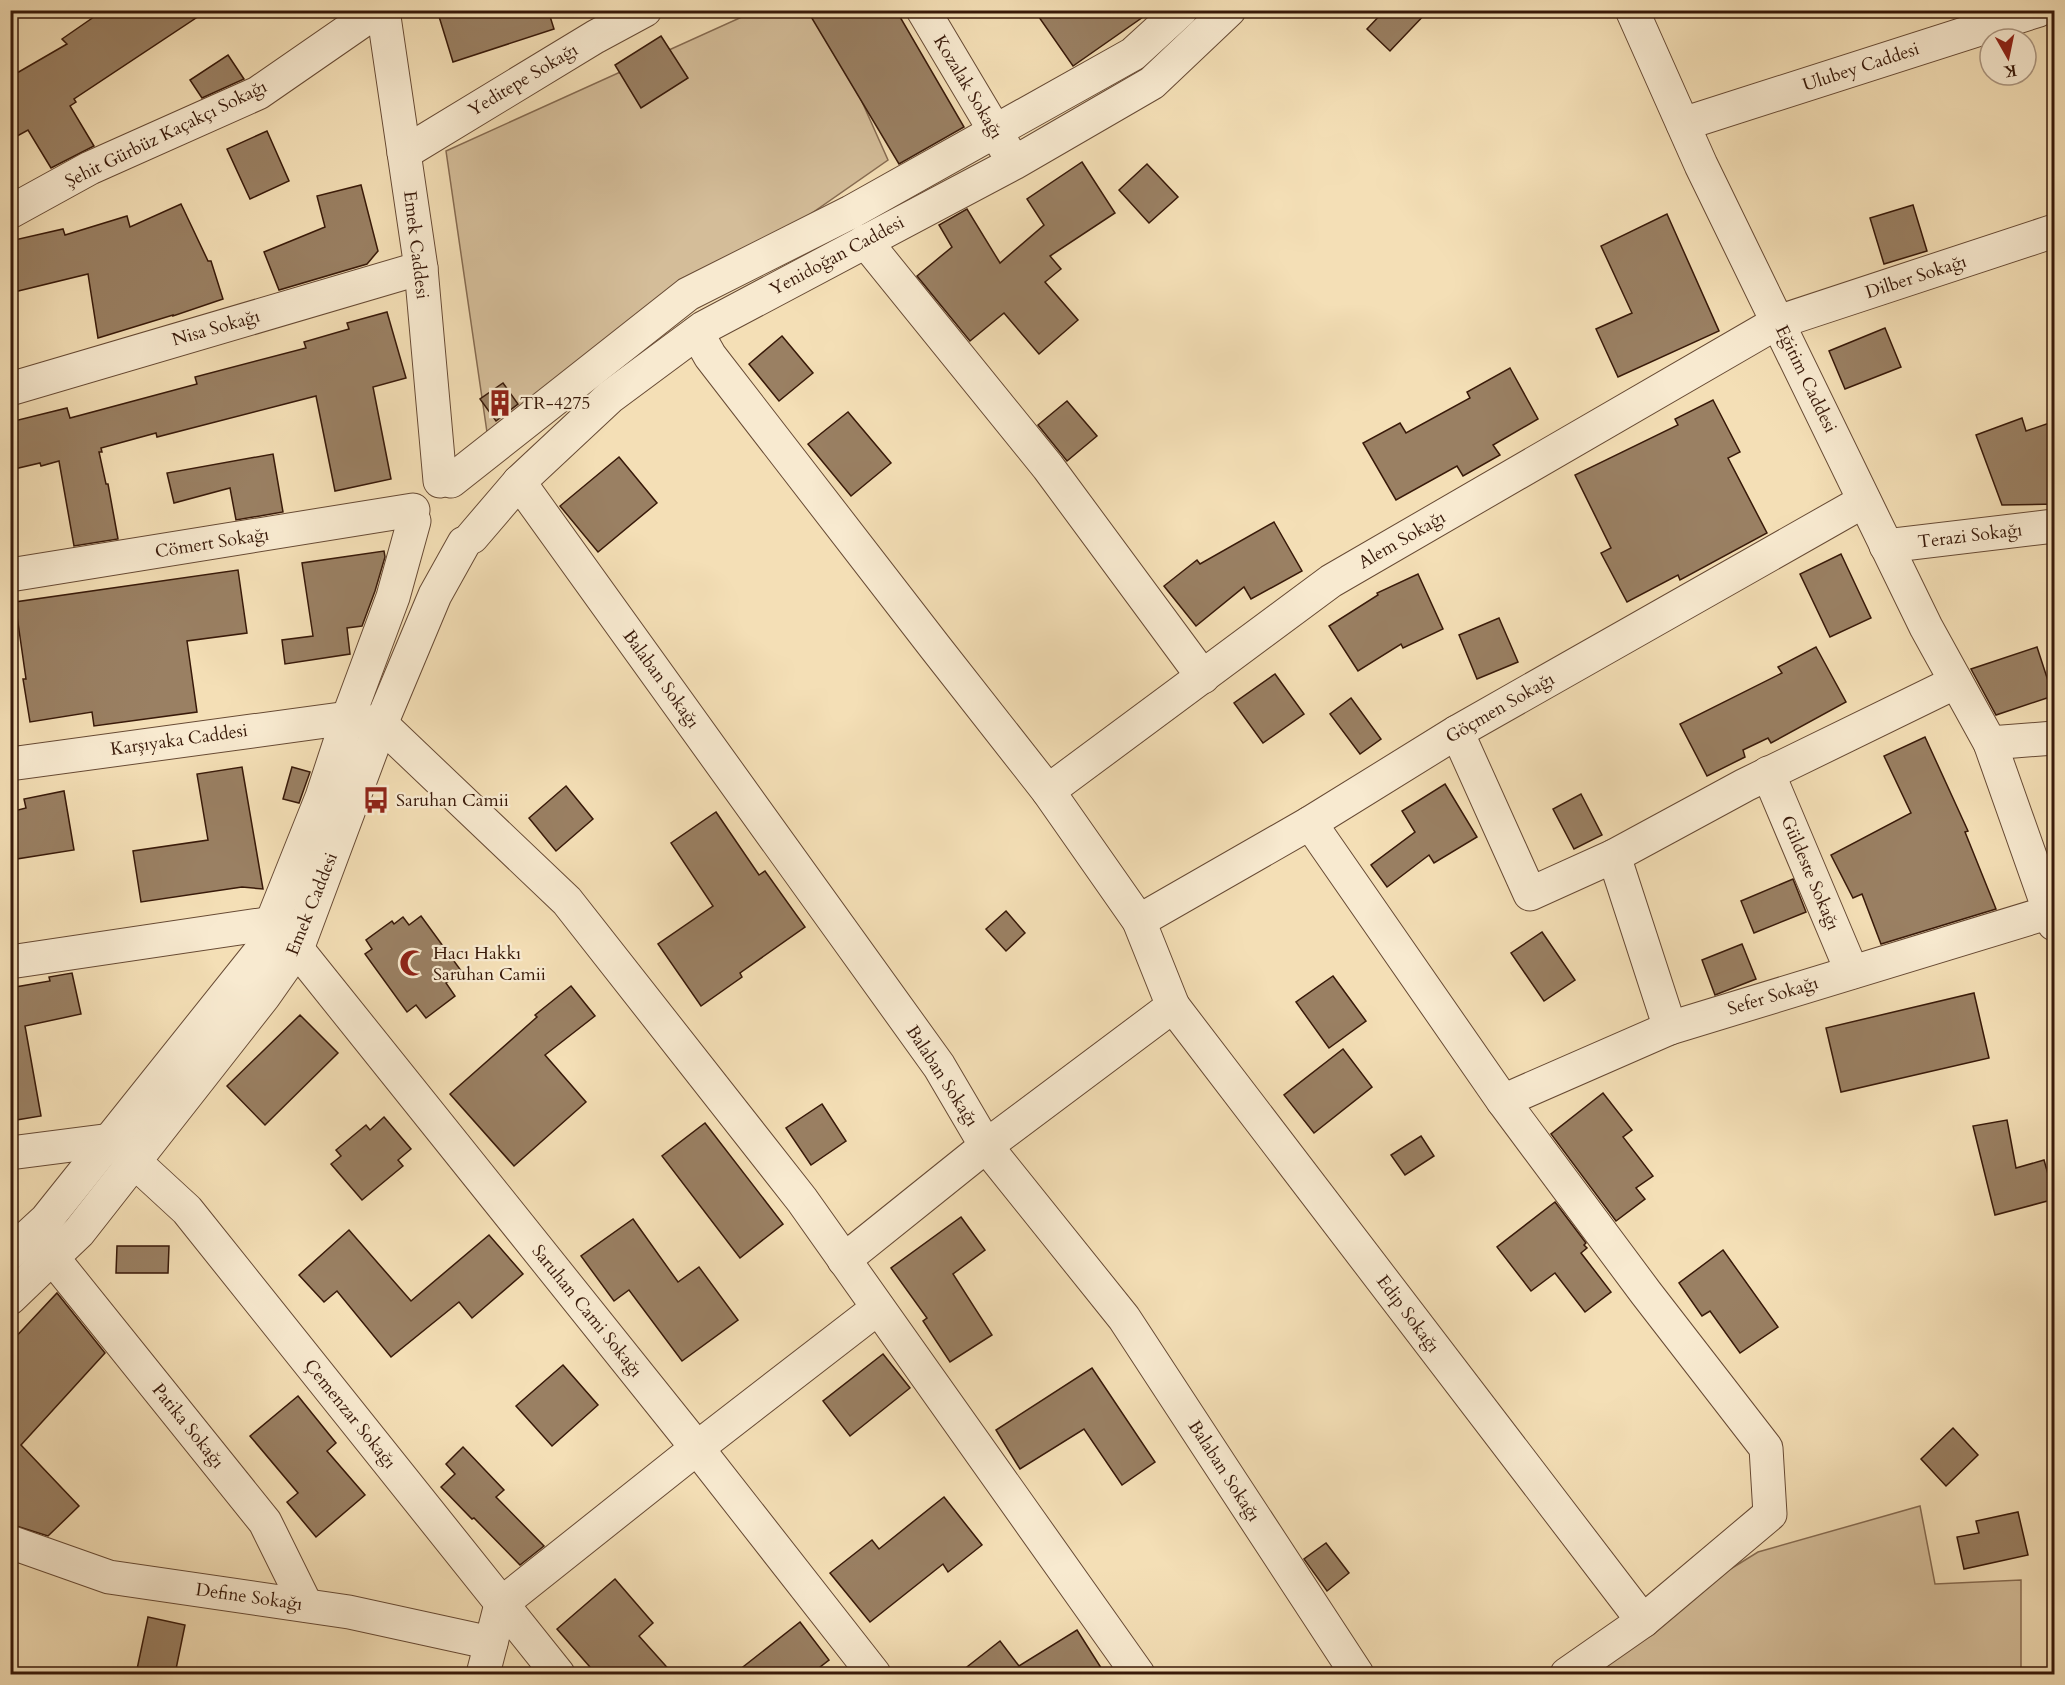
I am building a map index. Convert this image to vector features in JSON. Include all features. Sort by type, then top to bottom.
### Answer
[{"type":"street","name":"Şehit Gürbüz Kaçakçı Sokağı","points":[[10,212],[90,168],[258,93],[378,10]]},
{"type":"street","name":"Emek Caddesi","points":[[382,10],[421,268],[446,481]]},
{"type":"street","name":"Yeditepe Sokağı","points":[[404,153],[595,36],[645,10]]},
{"type":"street","name":"Kozalak Sokağı","points":[[923,10],[1014,163]]},
{"type":"street","name":"Yenidoğan Caddesi","points":[[446,481],[688,294],[851,212],[1133,54],[1181,10]]},
{"type":"street","name":"Yenidoğan Caddesi","points":[[468,540],[519,482],[610,398],[697,333],[719,318],[1014,163],[1152,82],[1229,10]]},
{"type":"street","name":"Eğitim Caddesi","points":[[1632,10],[1683,124],[1864,501],[1926,627],[1990,743],[2045,875],[2053,918]]},
{"type":"street","name":"Ulubey Caddesi","points":[[1683,124],[2039,10]]},
{"type":"street","name":"Dilber Sokağı","points":[[1778,322],[2054,232]]},
{"type":"street","points":[[865,241],[1048,467],[1203,677]]},
{"type":"street","name":"Nisa Sokağı","points":[[10,389],[421,268]]},
{"type":"street","name":"Alem Sokağı","points":[[1048,791],[1331,581],[1778,322]]},
{"type":"street","name":"Edip Sokağı","points":[[697,333],[732,384],[1048,791],[1139,921],[1173,1006],[1643,1621]]},
{"type":"street","points":[[446,481],[461,483],[470,489],[477,497],[481,508],[481,518],[478,528],[468,540],[454,547],[443,548],[424,539],[414,516],[416,500],[422,491],[430,485],[446,481]]},
{"type":"street","name":"Balaban Sokağı","points":[[519,482],[939,1066],[986,1146],[1124,1318],[1357,1674]]},
{"type":"street","name":"Göçmen Sokağı","points":[[1139,921],[1310,823],[1457,732],[1864,501]]},
{"type":"street","name":"Emek Caddesi","points":[[10,1298],[79,1232],[123,1151],[260,952],[322,797],[348,717],[393,597],[414,516]]},
{"type":"street","name":"Cömert Sokağı","points":[[10,575],[414,516]]},
{"type":"street","name":"Terazi Sokağı","points":[[1886,546],[2055,526]]},
{"type":"street","name":"Emek Caddesi","points":[[10,1253],[123,1151],[264,996],[297,949],[381,724],[435,595],[468,540]]},
{"type":"street","points":[[1457,732],[1530,894],[1614,856],[1768,773],[1956,682]]},
{"type":"street","name":"Karşıyaka Caddesi","points":[[10,764],[348,717],[381,724]]},
{"type":"street","points":[[381,724],[567,901],[802,1200],[1138,1674]]},
{"type":"street","points":[[1990,743],[2055,738]]},
{"type":"street","name":"Güldeste Sokağı","points":[[1768,773],[1852,972]]},
{"type":"street","points":[[1310,823],[1503,1101],[1646,1293],[1766,1448],[1770,1514],[1643,1621],[1567,1674]]},
{"type":"street","points":[[1614,856],[1670,1028]]},
{"type":"street","name":"Sefer Sokağı","points":[[1503,1101],[1670,1028],[1852,972],[2053,918]]},
{"type":"street","points":[[10,962],[273,923]]},
{"type":"street","name":"Saruhan Cami Sokağı","points":[[273,923],[297,949],[697,1448],[874,1674]]},
{"type":"street","points":[[844,1260],[986,1146],[1173,1006]]},
{"type":"street","points":[[10,1153],[123,1151]]},
{"type":"street","name":"Çemenzar Sokağı","points":[[123,1151],[188,1210],[558,1674]]},
{"type":"street","name":"Patika Sokağı","points":[[52,1257],[265,1522],[306,1605]]},
{"type":"street","points":[[483,1674],[501,1604],[878,1308]]},
{"type":"street","name":"Define Sokağı","points":[[10,1542],[109,1577],[349,1612],[491,1643]]},
{"type":"shaded area","points":[[821,10],[888,160],[488,439],[446,151],[755,11]]},
{"type":"shaded area","points":[[1920,1506],[1935,1584],[2021,1580],[2021,1674],[1560,1674],[1758,1552]]},
{"type":"building","points":[[104,10],[208,10],[74,99],[76,102],[70,106],[94,146],[51,168],[28,130],[10,140],[10,77],[67,44],[62,39]]},
{"type":"building","points":[[437,10],[548,10],[554,29],[453,62]]},
{"type":"building","points":[[807,10],[896,10],[964,127],[899,164]]},
{"type":"building","points":[[1034,10],[1153,10],[1073,66]]},
{"type":"building","points":[[1385,10],[1429,10],[1390,51],[1367,29]]},
{"type":"building","points":[[661,36],[688,78],[641,108],[615,65]]},
{"type":"building","points":[[228,55],[244,79],[202,98],[190,80]]},
{"type":"building","points":[[267,131],[289,181],[250,199],[227,149]]},
{"type":"building","points":[[1082,162],[1115,213],[1050,256],[1061,269],[1045,282],[1078,320],[1039,354],[1004,313],[970,341],[917,276],[952,247],[939,225],[967,209],[1000,263],[1044,225],[1027,199]]},
{"type":"building","points":[[1147,164],[1178,197],[1149,223],[1119,190]]},
{"type":"building","points":[[361,185],[378,251],[367,264],[279,290],[264,252],[325,227],[317,196]]},
{"type":"building","points":[[181,204],[208,261],[211,261],[223,299],[98,338],[88,274],[10,293],[10,241],[63,229],[65,235],[127,216],[130,227]]},
{"type":"building","points":[[1913,205],[1927,251],[1884,264],[1870,218]]},
{"type":"building","points":[[1667,214],[1719,331],[1618,377],[1596,329],[1632,313],[1601,246]]},
{"type":"building","points":[[387,312],[406,378],[373,387],[391,479],[335,491],[316,396],[157,437],[156,433],[101,448],[102,452],[99,452],[106,484],[108,484],[118,539],[74,546],[59,461],[10,470],[10,422],[67,408],[70,418],[197,384],[195,377],[306,348],[304,342],[349,329],[347,323]]},
{"type":"building","points":[[1885,328],[1901,367],[1845,389],[1829,351]]},
{"type":"building","points":[[782,336],[813,373],[779,401],[749,364]]},
{"type":"building","points":[[1510,368],[1538,419],[1493,445],[1500,455],[1463,476],[1457,466],[1396,500],[1363,443],[1400,423],[1406,433],[1470,398],[1467,392]]},
{"type":"building","name":"TR-4275","points":[[503,383],[518,404],[496,421],[480,399]]},
{"type":"building","points":[[1713,400],[1740,452],[1728,458],[1767,533],[1680,580],[1678,575],[1627,602],[1601,553],[1611,548],[1575,475],[1678,425],[1675,419]]},
{"type":"building","points":[[1067,401],[1097,436],[1067,461],[1038,425]]},
{"type":"building","points":[[848,412],[891,463],[851,496],[808,444]]},
{"type":"building","points":[[2022,418],[2026,431],[2055,421],[2055,504],[2002,505],[1976,435]]},
{"type":"building","points":[[273,454],[283,512],[236,520],[230,488],[174,503],[167,473]]},
{"type":"building","points":[[619,457],[657,503],[598,552],[560,506]]},
{"type":"building","points":[[1274,522],[1302,571],[1251,599],[1244,587],[1196,626],[1164,586],[1197,560],[1200,564]]},
{"type":"building","points":[[384,551],[385,557],[362,626],[347,628],[350,654],[285,664],[282,640],[313,636],[302,563]]},
{"type":"building","points":[[1841,554],[1871,618],[1830,637],[1800,574]]},
{"type":"building","points":[[238,570],[247,633],[187,641],[197,712],[94,726],[92,712],[30,722],[15,602]]},
{"type":"building","points":[[1418,574],[1443,629],[1403,648],[1401,644],[1358,671],[1329,626],[1378,595],[1377,593]]},
{"type":"building","points":[[1499,618],[1518,662],[1477,679],[1459,635]]},
{"type":"building","points":[[1816,647],[1846,702],[1771,743],[1768,738],[1743,750],[1745,757],[1707,776],[1680,724],[1782,673],[1778,667]]},
{"type":"building","points":[[2037,647],[2053,696],[1996,715],[1971,669]]},
{"type":"building","points":[[1275,674],[1304,714],[1263,743],[1234,703]]},
{"type":"building","points":[[1351,698],[1381,739],[1360,754],[1330,714]]},
{"type":"building","points":[[1925,737],[1968,831],[1965,832],[1996,909],[1881,944],[1862,894],[1853,898],[1831,855],[1911,813],[1884,756]]},
{"type":"building","points":[[242,767],[263,889],[242,887],[141,902],[133,851],[208,840],[197,774]]},
{"type":"building","points":[[292,767],[310,772],[299,803],[283,799]]},
{"type":"building","points":[[1445,784],[1477,837],[1434,863],[1429,855],[1387,887],[1371,865],[1415,832],[1402,811]]},
{"type":"building","points":[[566,786],[593,819],[556,851],[529,818]]},
{"type":"building","points":[[64,791],[74,850],[10,860],[10,812],[26,808],[24,799]]},
{"type":"building","points":[[1581,794],[1602,835],[1574,849],[1553,809]]},
{"type":"building","points":[[716,812],[759,875],[765,871],[805,927],[740,973],[742,977],[701,1006],[658,944],[713,906],[671,843]]},
{"type":"building","points":[[1793,879],[1806,912],[1754,933],[1741,901]]},
{"type":"building","points":[[1006,911],[1025,933],[1006,951],[986,929]]},
{"type":"building","name":"Hacı Hakkı Saruhan Camii","points":[[421,916],[462,972],[446,983],[455,996],[426,1018],[416,1005],[407,1012],[365,954],[372,949],[366,940],[392,921],[394,924],[403,917],[409,925]]},
{"type":"building","points":[[1542,932],[1575,980],[1544,1001],[1511,953]]},
{"type":"building","points":[[1742,944],[1756,979],[1715,995],[1702,960]]},
{"type":"building","points":[[72,973],[81,1014],[25,1026],[41,1116],[10,1121],[10,988],[50,981],[49,977]]},
{"type":"building","points":[[1333,976],[1366,1021],[1329,1048],[1296,1002]]},
{"type":"building","points":[[571,986],[595,1016],[545,1055],[586,1102],[514,1166],[450,1094],[537,1017],[535,1015]]},
{"type":"building","points":[[1974,993],[1989,1058],[1841,1092],[1826,1028]]},
{"type":"building","points":[[300,1015],[338,1053],[265,1125],[227,1086]]},
{"type":"building","points":[[1343,1049],[1372,1087],[1314,1133],[1284,1095]]},
{"type":"building","points":[[1603,1093],[1632,1130],[1623,1137],[1653,1176],[1636,1188],[1645,1199],[1616,1221],[1551,1134]]},
{"type":"building","points":[[822,1104],[846,1141],[811,1165],[786,1128]]},
{"type":"building","points":[[384,1117],[411,1149],[398,1160],[403,1166],[362,1200],[331,1164],[341,1156],[336,1150],[366,1125],[370,1130]]},
{"type":"building","points":[[2007,1120],[2016,1168],[2044,1160],[2055,1199],[1995,1215],[1973,1126]]},
{"type":"building","points":[[705,1123],[783,1224],[740,1258],[662,1156]]},
{"type":"building","points":[[1421,1136],[1434,1156],[1405,1175],[1391,1155]]},
{"type":"building","points":[[1555,1202],[1586,1243],[1584,1245],[1587,1248],[1581,1253],[1611,1292],[1585,1312],[1555,1273],[1531,1291],[1497,1247]]},
{"type":"building","points":[[961,1217],[985,1250],[953,1274],[992,1335],[950,1362],[923,1321],[927,1318],[891,1268]]},
{"type":"building","points":[[633,1219],[678,1282],[699,1267],[738,1320],[682,1361],[629,1290],[614,1301],[581,1256]]},
{"type":"building","points":[[349,1230],[411,1301],[489,1235],[523,1274],[472,1318],[459,1302],[391,1357],[337,1291],[324,1302],[299,1275]]},
{"type":"building","points":[[117,1246],[169,1246],[168,1273],[116,1273]]},
{"type":"building","points":[[1723,1250],[1778,1327],[1740,1353],[1710,1311],[1702,1316],[1679,1283]]},
{"type":"building","points":[[57,1293],[105,1353],[21,1445],[79,1506],[48,1536],[10,1524],[10,1343]]},
{"type":"building","points":[[883,1354],[910,1388],[850,1436],[823,1401]]},
{"type":"building","points":[[563,1365],[598,1405],[552,1446],[516,1406]]},
{"type":"building","points":[[1092,1368],[1155,1462],[1122,1485],[1084,1429],[1020,1469],[996,1430]]},
{"type":"building","points":[[298,1396],[336,1443],[327,1451],[365,1495],[316,1537],[287,1502],[298,1493],[250,1436]]},
{"type":"building","points":[[1953,1428],[1978,1455],[1946,1486],[1921,1459]]},
{"type":"building","points":[[463,1447],[504,1490],[496,1497],[544,1546],[520,1565],[441,1487],[455,1474],[446,1464]]},
{"type":"building","points":[[944,1497],[982,1545],[948,1572],[943,1564],[870,1622],[830,1573],[872,1540],[879,1549]]},
{"type":"building","points":[[2018,1512],[2028,1555],[1964,1569],[1957,1537],[1979,1533],[1976,1521]]},
{"type":"building","points":[[1326,1543],[1349,1573],[1327,1591],[1304,1559]]},
{"type":"building","points":[[615,1579],[653,1623],[639,1636],[673,1674],[596,1674],[557,1629]]},
{"type":"building","points":[[148,1617],[185,1625],[175,1674],[136,1674]]},
{"type":"building","points":[[800,1622],[829,1660],[811,1674],[734,1674]]},
{"type":"building","points":[[1077,1630],[1105,1674],[958,1674],[1000,1641],[1019,1666]]},
{"type":"place","name":"TR-4275","points":[[500,403]]},
{"type":"place","name":"Saruhan Camii","points":[[376,800]]},
{"type":"place","name":"Hacı Hakkı Saruhan Camii","points":[[413,963]]}]
